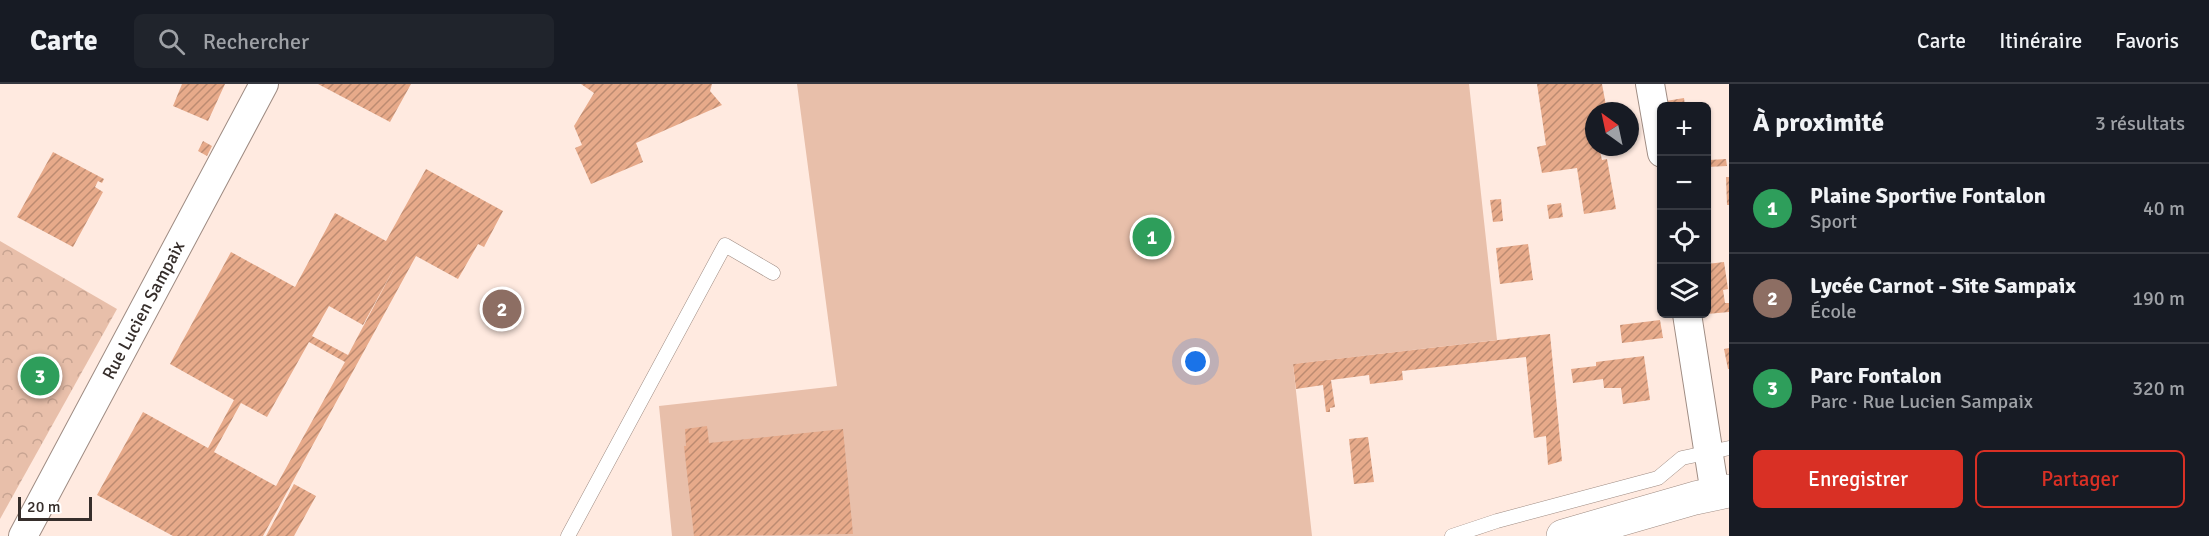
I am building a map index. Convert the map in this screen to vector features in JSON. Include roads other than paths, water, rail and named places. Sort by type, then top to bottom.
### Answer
[{"type":"main road","points":[[1563,536],[1722,493]]},
{"type":"street","name":"Rue Lucien Sampaix","points":[[23,536],[264,84]]},
{"type":"street","points":[[1650,84],[1657,124]]},
{"type":"street","points":[[1688,318],[1719,449],[1722,493]]},
{"type":"lane","points":[[568,536],[725,245],[773,273]]},
{"type":"lane","points":[[1452,536],[1497,521],[1658,478],[1682,458],[1719,449]]},
{"type":"place","name":"Plaine Sportive Fontalon","points":[[1152,237]]},
{"type":"place","name":"Lycée Carnot - Site Sampaix","points":[[502,309]]},
{"type":"place","name":"Parc Fontalon","points":[[40,376]]}]
